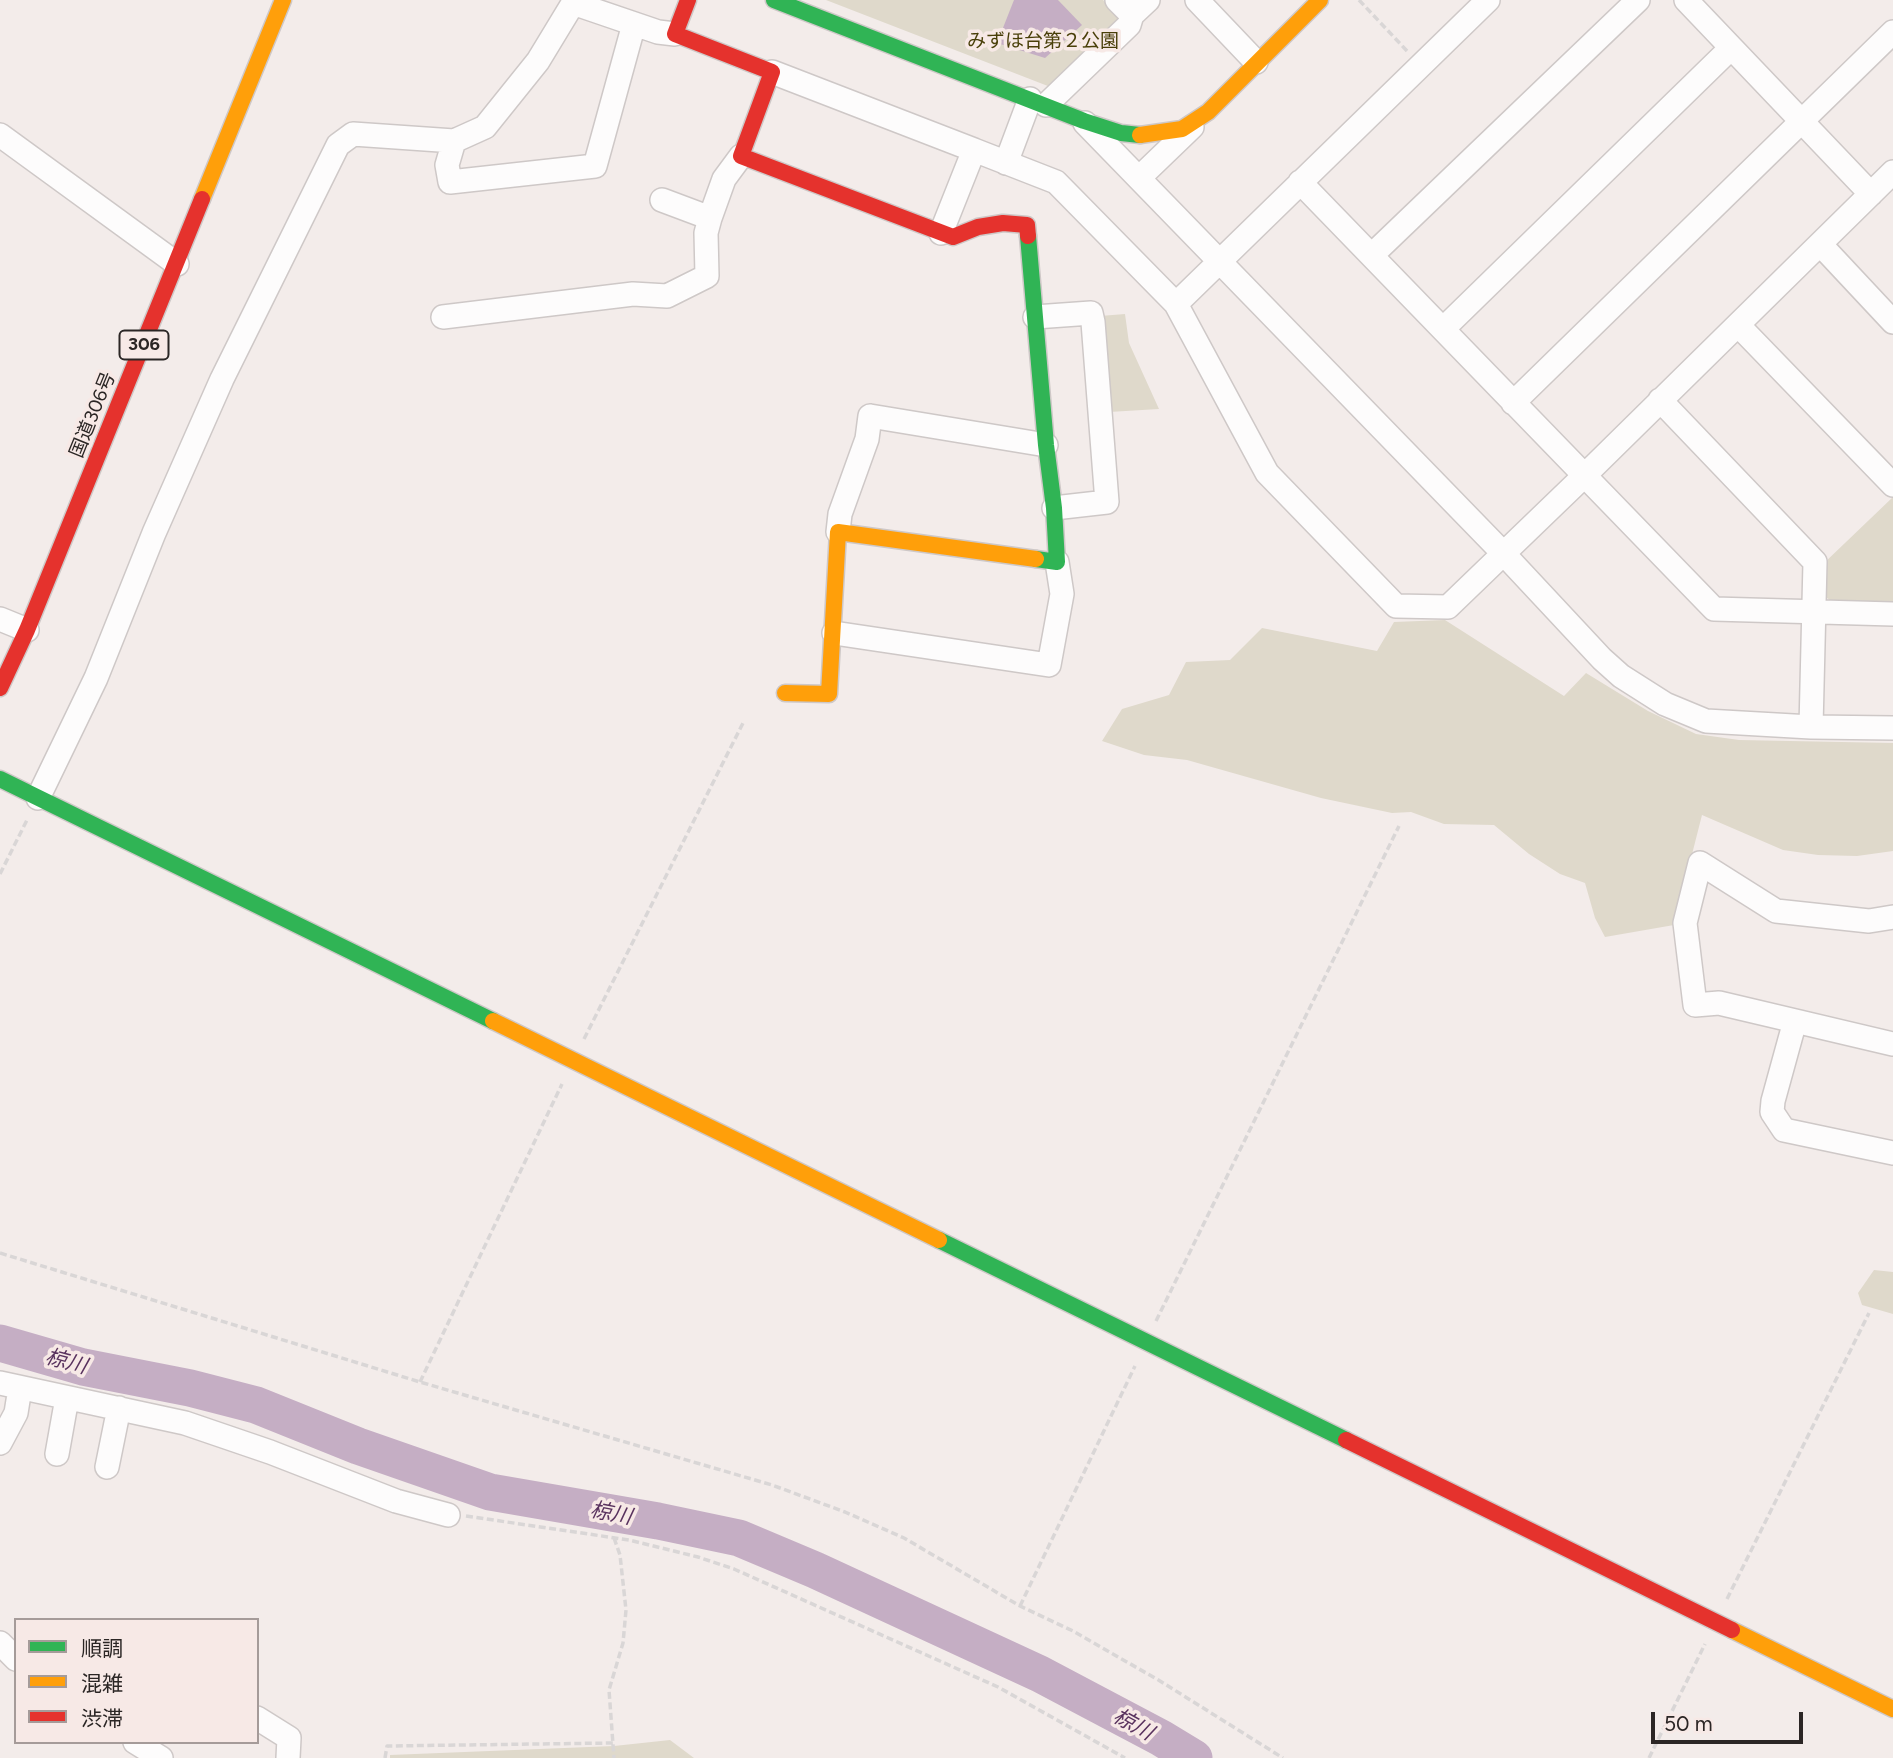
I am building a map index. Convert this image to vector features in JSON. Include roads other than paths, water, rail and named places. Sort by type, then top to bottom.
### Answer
[{"type":"main road","name":"国道306号","points":[[0,688],[27,630],[283,0]]},
{"type":"main road","points":[[688,0],[675,34],[772,72],[741,156],[953,237],[978,227],[1003,223],[1027,225],[1057,562],[838,532],[829,694],[785,693]]},
{"type":"main road","points":[[774,0],[1084,121],[1144,136],[1182,130],[1208,112],[1320,0]]},
{"type":"main road","points":[[0,779],[1893,1709]]},
{"type":"street","points":[[1197,0],[1256,62]]},
{"type":"street","points":[[1176,304],[1488,0]]},
{"type":"street","points":[[1371,255],[1638,0]]},
{"type":"street","points":[[1686,0],[1871,194]]},
{"type":"street","points":[[38,798],[96,678],[154,533],[222,379],[338,145],[353,135],[454,141],[485,127],[538,61],[574,1],[634,24],[675,34]]},
{"type":"street","points":[[1006,163],[1038,102],[1129,25],[1132,5]]},
{"type":"street","points":[[454,141],[447,165],[450,182],[595,166],[634,24]]},
{"type":"street","points":[[1513,403],[1893,32]]},
{"type":"street","points":[[1444,329],[1731,48]]},
{"type":"street","points":[[772,72],[1056,182],[1176,304],[1267,473],[1396,606],[1448,607],[1893,172]]},
{"type":"street","points":[[1139,178],[1208,112]]},
{"type":"street","points":[[1084,121],[1621,676],[1654,698],[1706,720],[1811,727],[1893,728]]},
{"type":"street","points":[[0,135],[177,264]]},
{"type":"street","points":[[941,233],[974,150]]},
{"type":"street","points":[[443,317],[633,294],[667,296],[707,276],[706,233],[710,218],[723,179],[741,156]]},
{"type":"street","points":[[1300,182],[1714,609],[1893,614]]},
{"type":"street","points":[[662,200],[710,218]]},
{"type":"street","points":[[1820,244],[1893,322]]},
{"type":"street","points":[[1035,317],[1091,313],[1093,322],[1107,502],[1054,508]]},
{"type":"street","points":[[1738,325],[1893,485]]},
{"type":"street","points":[[1660,400],[1815,562],[1811,727]]},
{"type":"street","points":[[838,532],[840,514],[867,439],[870,416],[1046,445]]},
{"type":"street","points":[[834,633],[1049,666],[1062,594],[1057,562]]},
{"type":"street","points":[[0,619],[27,630]]},
{"type":"street","points":[[1893,917],[1869,921],[1776,911],[1700,863],[1685,923],[1695,1005],[1719,1003],[1893,1044]]},
{"type":"street","points":[[1794,1021],[1772,1112],[1784,1130],[1893,1153]]},
{"type":"street","points":[[0,1443],[16,1413],[10,1385],[209,1430],[396,1501],[448,1515]]},
{"type":"street","points":[[57,1454],[67,1398]]},
{"type":"street","points":[[107,1467],[119,1408]]},
{"type":"street","points":[[0,1643],[14,1657]]},
{"type":"street","points":[[259,1719],[289,1738],[288,1758]]},
{"type":"street","points":[[138,1744],[162,1758]]},
{"type":"waterway","name":"椋川","points":[[0,1343],[83,1367],[190,1388],[256,1405],[358,1446],[490,1492],[739,1538],[815,1570],[1040,1674],[1194,1758]]},
{"type":"park label","name":"みずほ台第２公園","points":[[1043,41]]}]
